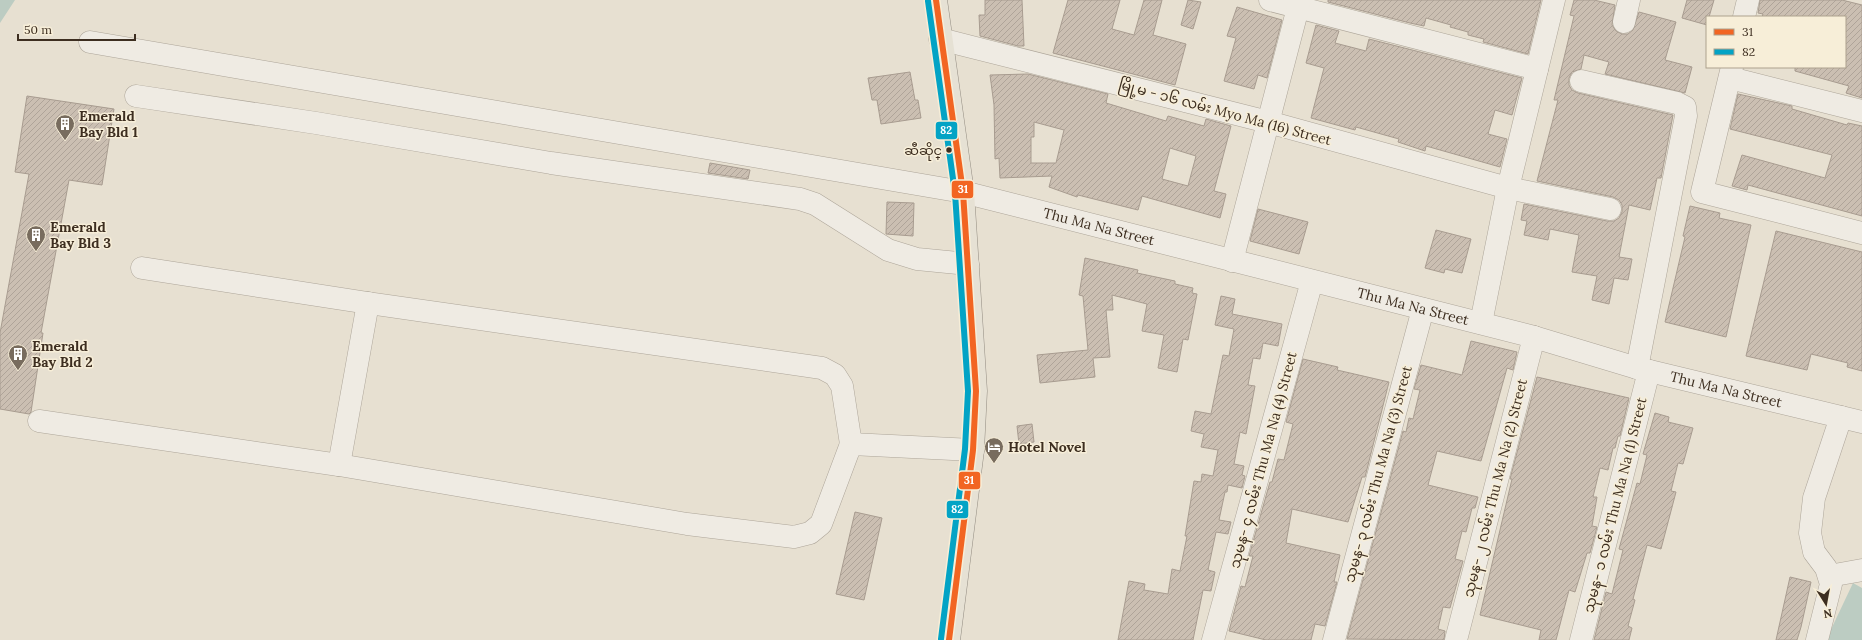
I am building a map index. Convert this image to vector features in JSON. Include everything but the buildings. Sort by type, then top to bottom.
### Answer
[{"type":"main road","points":[[936,0],[940,39],[963,192],[976,391],[973,450],[950,640]]},
{"type":"street","points":[[1270,0],[1299,4],[1537,69]]},
{"type":"street","points":[[1481,323],[1508,188],[1554,0]]},
{"type":"street","points":[[1624,22],[1629,0]]},
{"type":"street","points":[[1744,16],[1748,0]]},
{"type":"street","points":[[1232,261],[1299,4]]},
{"type":"street","name":"မြို့မ - ၁၆ လမ်း Myo Ma (16) Street","points":[[940,39],[1268,122],[1508,188],[1610,209]]},
{"type":"street","name":"Thu Ma Na Street","points":[[90,42],[963,192],[1481,323],[1643,369],[1852,419]]},
{"type":"street","points":[[1862,111],[1731,72],[1702,192],[1862,233]]},
{"type":"street","name":"သုမန- ၁ လမ်း Thu Ma Na (1) Street","points":[[1581,82],[1677,103],[1685,107],[1686,116],[1643,369],[1581,640]]},
{"type":"street","points":[[136,96],[316,123],[551,163],[800,199],[815,204],[888,250],[917,259],[968,264]]},
{"type":"street","points":[[39,421],[339,465],[687,524],[794,537],[810,533],[822,524],[851,444],[842,386],[835,375],[822,368],[368,304],[142,268]]},
{"type":"street","name":"သုမန- ၄ လမ်း Thu Ma Na (4) Street","points":[[1213,640],[1312,281]]},
{"type":"street","points":[[339,465],[368,304]]},
{"type":"street","name":"သုမန- ၃ လမ်း Thu Ma Na (3) Street","points":[[1334,640],[1423,308]]},
{"type":"street","name":"သုမန- ၂ လမ်း Thu Ma Na (2) Street","points":[[1456,640],[1534,337]]},
{"type":"street","points":[[1817,640],[1831,584],[1826,568],[1814,552],[1810,533],[1814,498],[1852,419]]},
{"type":"street","points":[[851,444],[973,450]]},
{"type":"street","points":[[1828,576],[1862,570]]},
{"type":"shaded area","points":[[0,0],[15,0],[0,23]]},
{"type":"shaded area","points":[[1853,583],[1862,588],[1862,640],[1826,640]]},
{"type":"transit line","name":"31","points":[[936,0],[963,192],[976,391],[973,450],[949,640]]},
{"type":"transit line","name":"82","points":[[928,1],[955,193],[968,391],[965,449],[941,639]]},
{"type":"place","name":"Emerald Bay Bld 1","points":[[65,141]]},
{"type":"place","name":"ဆီဆိုင္","points":[[949,150]]},
{"type":"place","name":"Emerald Bay Bld 3","points":[[36,252]]},
{"type":"place","name":"Emerald Bay Bld 2","points":[[18,371]]},
{"type":"place","name":"Hotel Novel","points":[[994,464]]}]
